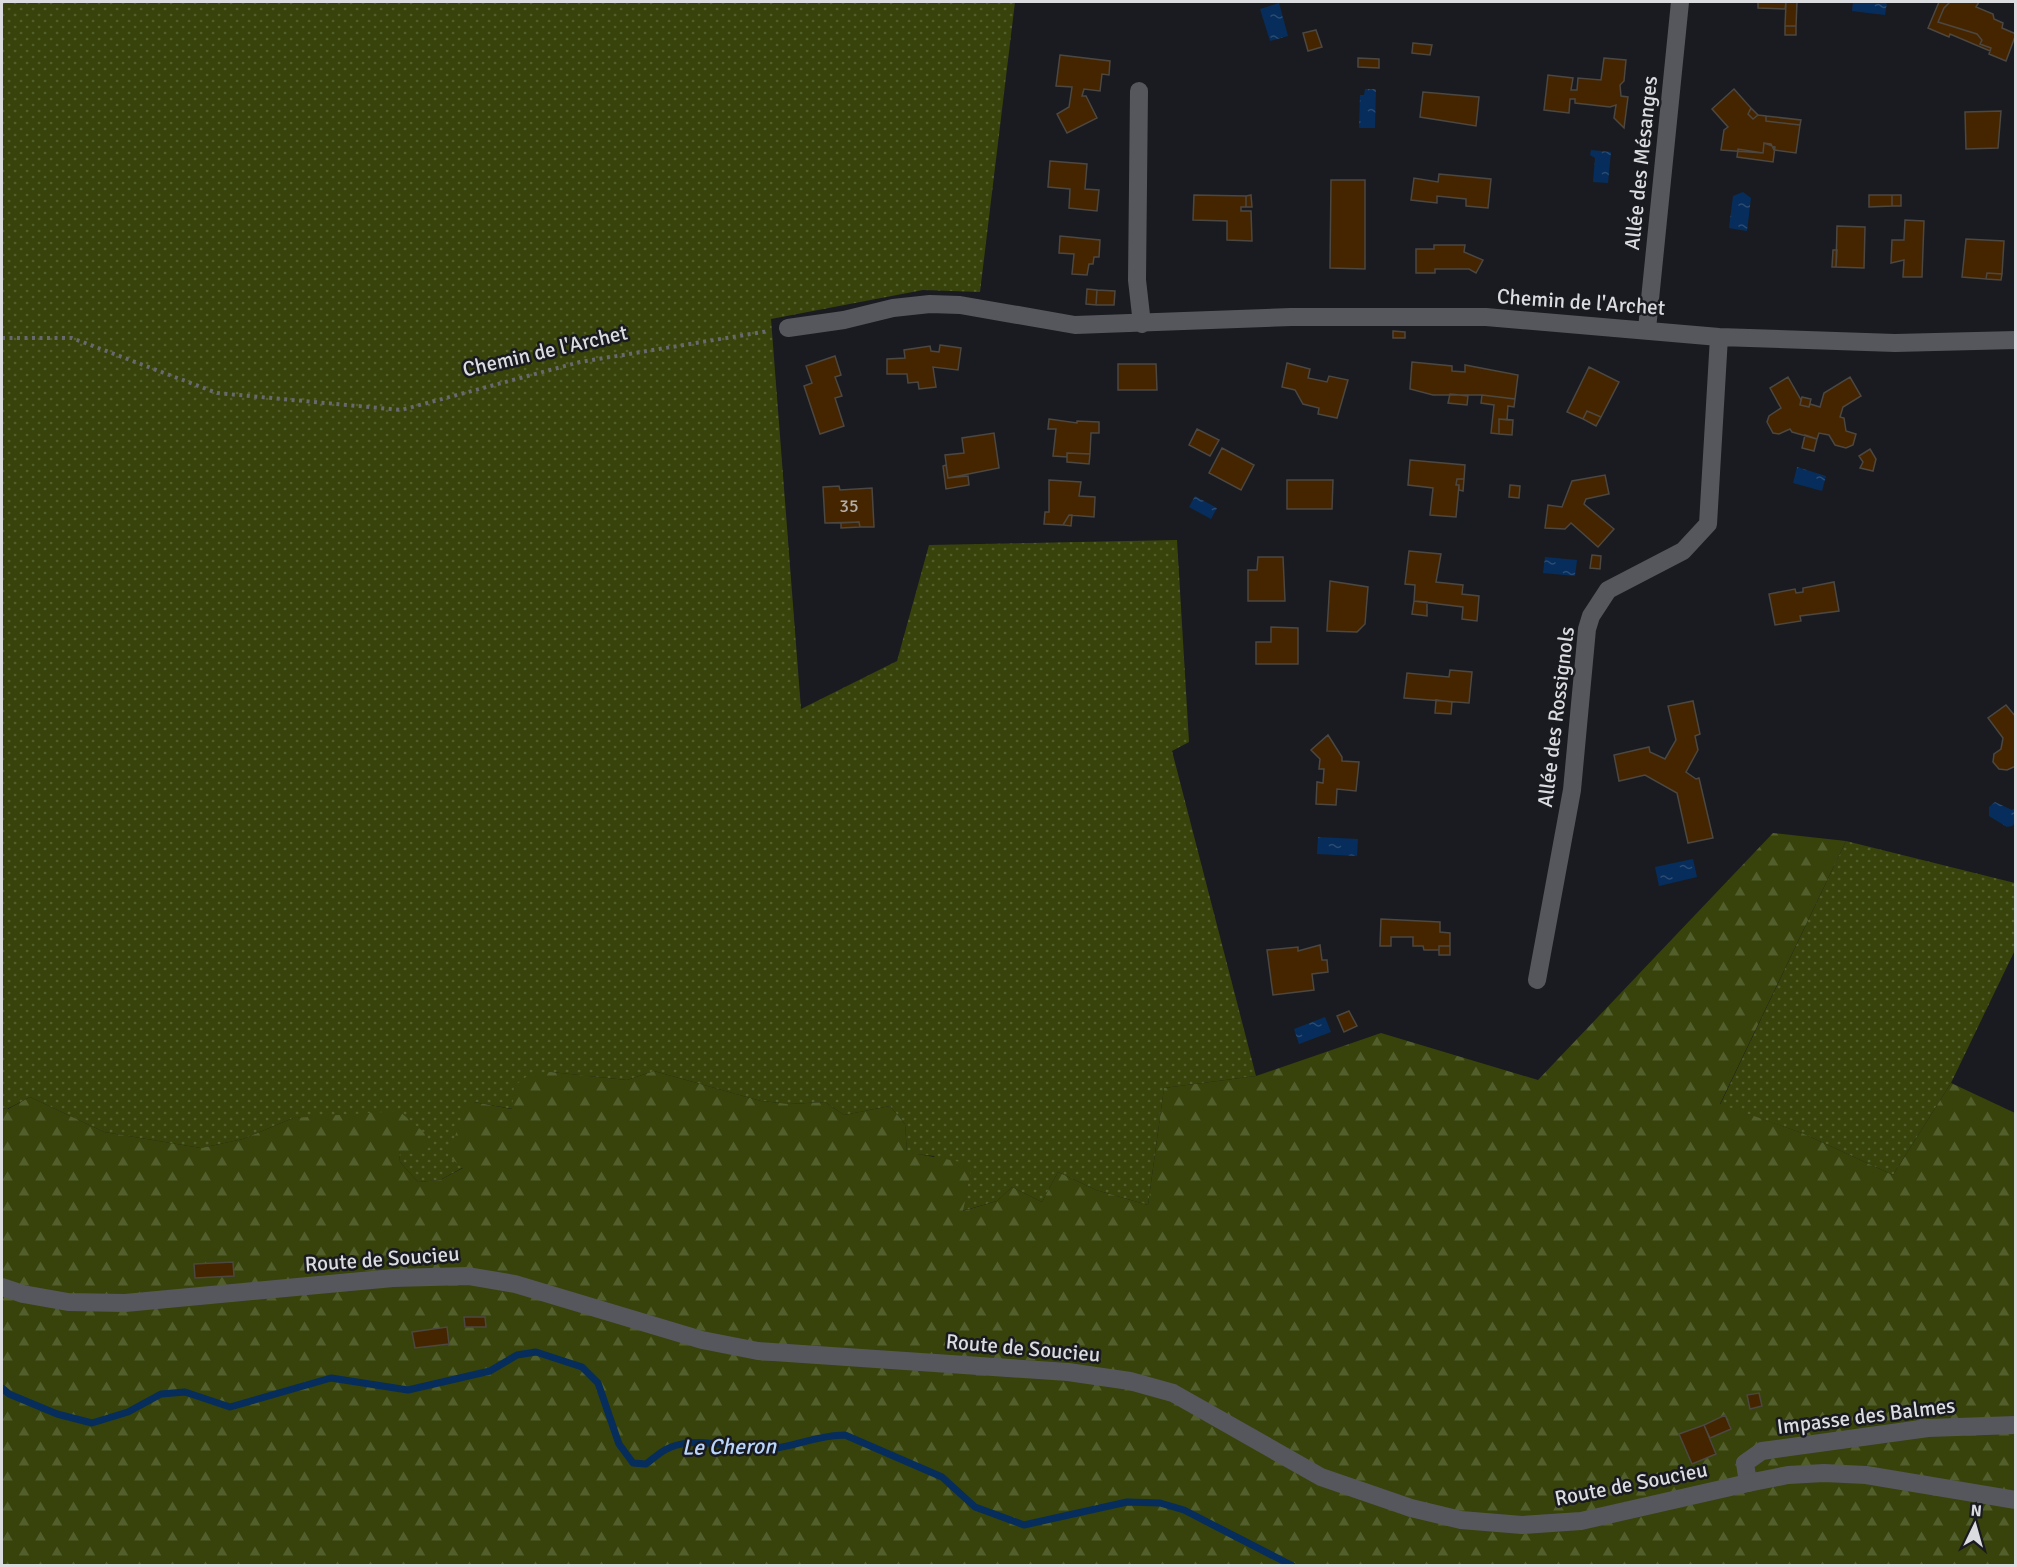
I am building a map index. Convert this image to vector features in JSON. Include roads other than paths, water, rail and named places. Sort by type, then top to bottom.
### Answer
[{"type":"street","name":"Allée des Mésanges","points":[[1647,329],[1680,2]]},
{"type":"street","points":[[1139,91],[1137,280],[1142,324]]},
{"type":"street","name":"Chemin de l'Archet","points":[[788,328],[844,320],[893,308],[930,304],[960,305],[1075,325],[1291,317],[1486,317],[1647,329],[1719,337],[1895,343],[2016,340]]},
{"type":"street","name":"Allée des Rossignols","points":[[1538,980],[1572,790],[1587,629],[1591,616],[1608,590],[1683,551],[1708,524],[1719,337]]},
{"type":"street","name":"Route de Soucieu","points":[[2,1287],[23,1294],[68,1302],[125,1303],[393,1278],[468,1276],[515,1284],[702,1340],[758,1351],[1068,1372],[1130,1381],[1173,1393],[1320,1477],[1411,1509],[1461,1520],[1522,1525],[1581,1521],[1788,1475],[1866,1475],[2016,1500]]},
{"type":"street","name":"Impasse des Balmes","points":[[1748,1483],[1745,1463],[1762,1451],[1928,1428],[2016,1425]]},
{"type":"water","points":[[1853,2],[1887,2],[1885,15],[1852,11]]},
{"type":"water","points":[[1279,3],[1288,36],[1270,41],[1260,9]]},
{"type":"water","points":[[1365,89],[1376,89],[1375,128],[1359,128],[1360,95],[1364,95]]},
{"type":"water","points":[[1591,150],[1611,152],[1608,183],[1593,182],[1595,158],[1590,155]]},
{"type":"water","points":[[1743,192],[1751,198],[1747,231],[1729,228],[1733,196]]},
{"type":"water","points":[[1797,467],[1826,476],[1822,491],[1793,483]]},
{"type":"water","points":[[1195,496],[1217,508],[1211,519],[1189,507]]},
{"type":"water","points":[[1545,557],[1577,560],[1575,576],[1543,573]]},
{"type":"water","points":[[1995,802],[2012,810],[2015,808],[2015,823],[2012,826],[2007,827],[1989,816],[1989,807]]},
{"type":"water","points":[[1318,837],[1358,839],[1357,856],[1317,854]]},
{"type":"water","points":[[1693,859],[1697,877],[1659,886],[1655,867]]},
{"type":"water","points":[[1325,1017],[1331,1032],[1299,1044],[1294,1029]]},
{"type":"waterway","name":"Le Cheron","points":[[2,1388],[9,1394],[57,1414],[92,1423],[128,1412],[161,1394],[185,1392],[230,1407],[331,1378],[408,1390],[490,1371],[517,1355],[536,1352],[582,1367],[598,1383],[619,1444],[633,1463],[646,1464],[666,1449],[681,1444],[707,1443],[771,1449],[845,1435],[942,1477],[975,1507],[1024,1525],[1127,1502],[1160,1503],[1184,1510],[1293,1566]]}]
